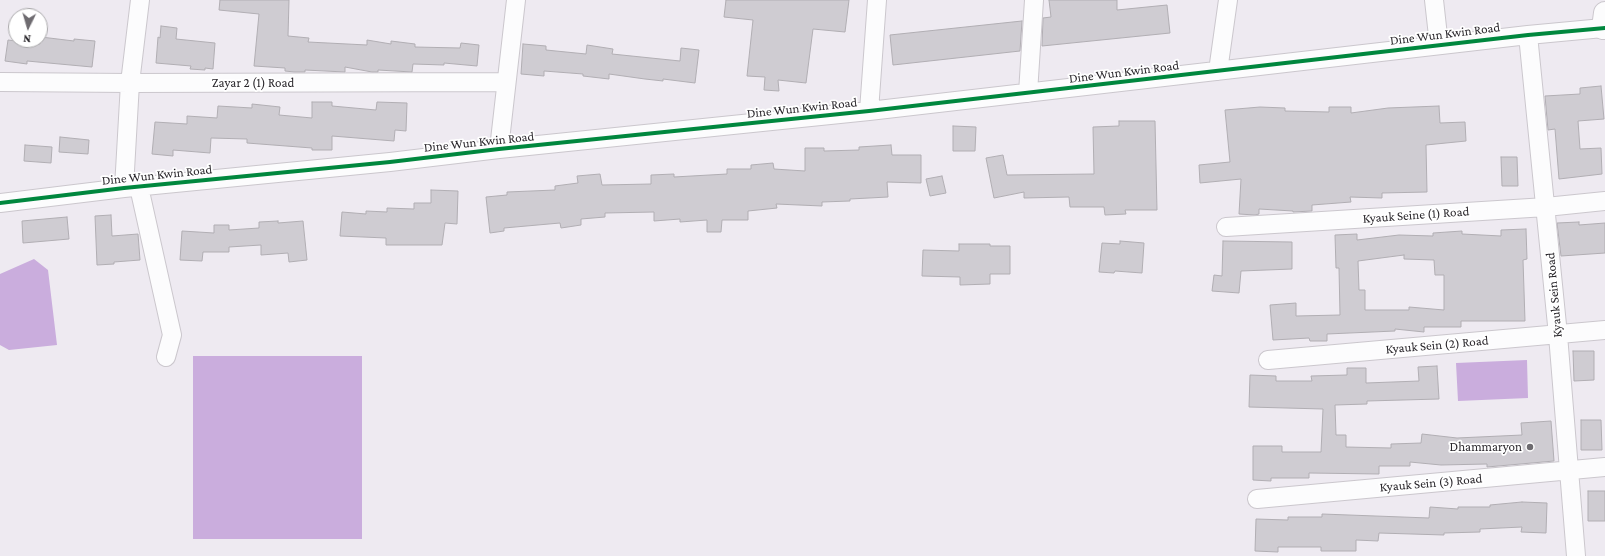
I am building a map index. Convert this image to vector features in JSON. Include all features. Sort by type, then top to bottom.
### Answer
[{"type":"street","points":[[140,0],[130,84],[132,188],[172,335],[166,358]]},
{"type":"street","points":[[499,149],[516,0]]},
{"type":"street","points":[[869,111],[877,0]]},
{"type":"street","points":[[1028,93],[1034,0]]},
{"type":"street","points":[[1218,71],[1228,0]]},
{"type":"street","points":[[1434,0],[1439,45]]},
{"type":"street","name":"Dine Wun Kwin Road","points":[[0,204],[132,188],[869,111],[1528,35],[1604,23]]},
{"type":"street","name":"Kyauk Sein Road","points":[[1528,35],[1558,335],[1576,556]]},
{"type":"street","name":"Zayar 2 (1) Road","points":[[0,82],[130,84],[506,82]]},
{"type":"street","name":"Kyauk Seine (1) Road","points":[[1226,227],[1546,207],[1605,201]]},
{"type":"street","name":"Kyauk Sein (2) Road","points":[[1268,360],[1605,330]]},
{"type":"street","name":"Kyauk Sein (3) Road","points":[[1257,499],[1605,467]]},
{"type":"shaded area","points":[[34,259],[48,270],[57,345],[9,350],[0,345],[0,274]]},
{"type":"shaded area","points":[[193,356],[362,356],[362,539],[193,539]]},
{"type":"shaded area","points":[[1527,360],[1528,398],[1458,401],[1456,363]]},
{"type":"building","points":[[220,0],[289,0],[288,36],[309,38],[308,42],[367,45],[367,40],[391,44],[391,41],[415,44],[415,47],[460,48],[461,43],[479,45],[477,66],[444,63],[444,65],[413,64],[412,72],[378,70],[378,72],[372,72],[345,67],[345,72],[305,70],[305,72],[294,72],[285,71],[285,68],[254,66],[259,14],[219,10]]},
{"type":"building","points":[[726,0],[849,0],[845,32],[813,29],[806,83],[778,80],[779,91],[764,90],[765,77],[747,76],[753,20],[724,17]]},
{"type":"building","points":[[1049,0],[1117,0],[1117,10],[1167,5],[1170,33],[1042,46],[1043,18],[1051,17]]},
{"type":"building","points":[[1022,21],[1020,51],[893,65],[890,35]]},
{"type":"building","points":[[161,26],[177,28],[176,39],[215,43],[213,69],[190,69],[191,66],[156,63],[158,37],[160,38]]},
{"type":"building","points":[[48,38],[74,41],[74,39],[95,41],[92,67],[27,61],[27,64],[5,61],[8,40],[8,48],[48,48]]},
{"type":"building","points":[[523,44],[546,46],[546,50],[586,54],[587,45],[613,49],[612,54],[680,61],[681,48],[699,50],[695,83],[663,79],[663,81],[609,74],[609,79],[583,76],[583,74],[544,71],[544,76],[521,74]]},
{"type":"building","points":[[1601,86],[1604,119],[1578,121],[1580,149],[1601,148],[1602,174],[1559,179],[1555,129],[1548,130],[1545,96],[1580,94],[1580,88]]},
{"type":"building","points":[[312,102],[332,102],[332,106],[376,110],[377,102],[407,103],[406,131],[395,130],[394,141],[332,136],[332,150],[312,150],[312,148],[247,143],[247,139],[211,138],[210,153],[173,150],[173,156],[152,154],[155,122],[187,124],[187,116],[217,118],[218,106],[252,108],[252,104],[280,107],[279,115],[312,118]]},
{"type":"building","points":[[1439,106],[1440,123],[1465,122],[1466,141],[1426,145],[1427,192],[1382,193],[1382,198],[1350,197],[1351,202],[1312,205],[1312,211],[1293,212],[1259,209],[1259,214],[1255,215],[1239,214],[1241,179],[1200,183],[1199,165],[1230,162],[1225,110],[1260,107],[1285,108],[1285,111],[1329,112],[1329,107],[1351,107],[1351,113],[1388,108]]},
{"type":"building","points":[[1119,121],[1155,121],[1157,210],[1125,210],[1126,214],[1105,215],[1104,207],[1070,207],[1069,197],[1024,198],[1024,192],[994,198],[986,158],[1003,155],[1007,175],[1094,174],[1093,127],[1119,126]]},
{"type":"building","points":[[953,126],[976,127],[975,151],[953,151]]},
{"type":"building","points":[[60,137],[89,140],[88,154],[59,152]]},
{"type":"building","points":[[25,145],[52,147],[51,163],[24,161]]},
{"type":"building","points":[[891,145],[892,155],[921,155],[921,183],[887,182],[888,197],[822,202],[822,206],[776,204],[777,208],[748,211],[748,220],[722,220],[721,232],[707,232],[707,220],[680,222],[680,219],[654,221],[654,212],[605,213],[605,217],[581,219],[581,225],[561,228],[560,223],[504,228],[504,231],[490,233],[486,197],[507,195],[507,192],[555,190],[555,186],[578,183],[577,176],[600,174],[602,185],[651,184],[651,175],[674,174],[674,177],[727,174],[727,169],[751,169],[751,165],[773,163],[774,169],[805,171],[805,148],[824,148],[824,151],[859,150],[859,147]]},
{"type":"building","points":[[1501,157],[1517,157],[1518,186],[1502,186]]},
{"type":"building","points":[[942,176],[946,193],[930,196],[926,179]]},
{"type":"building","points":[[431,190],[458,191],[457,224],[445,223],[442,245],[386,245],[386,238],[340,236],[342,212],[366,214],[366,211],[387,212],[387,208],[414,209],[414,203],[431,203]]},
{"type":"building","points":[[111,215],[112,236],[138,234],[140,260],[97,265],[95,216]]},
{"type":"building","points":[[67,217],[69,239],[23,243],[22,221]]},
{"type":"building","points":[[278,221],[278,223],[303,221],[307,260],[289,262],[288,253],[261,255],[261,245],[229,247],[229,252],[203,252],[202,261],[180,260],[182,231],[214,233],[214,225],[229,225],[229,230],[259,228],[259,222]]},
{"type":"building","points":[[1579,222],[1579,225],[1605,223],[1605,253],[1561,256],[1557,223]]},
{"type":"building","points":[[1526,229],[1527,259],[1523,260],[1525,321],[1461,321],[1461,327],[1424,327],[1424,332],[1395,329],[1395,331],[1327,334],[1327,341],[1310,341],[1309,338],[1273,340],[1270,305],[1296,303],[1296,316],[1340,315],[1339,268],[1336,268],[1335,235],[1357,234],[1357,240],[1399,235],[1433,236],[1433,233],[1462,231],[1462,234],[1501,236],[1501,230]],"holes":[[[1404,255],[1404,259],[1434,260],[1435,275],[1444,275],[1444,310],[1409,307],[1409,310],[1365,310],[1365,290],[1359,290],[1358,261]]]},
{"type":"building","points":[[1120,241],[1144,243],[1142,273],[1115,271],[1114,273],[1099,272],[1102,243],[1120,244]]},
{"type":"building","points":[[1223,241],[1292,242],[1292,269],[1241,271],[1239,293],[1212,291],[1214,275],[1222,276]]},
{"type":"building","points":[[959,244],[990,244],[990,246],[1010,246],[1010,274],[990,274],[990,284],[960,285],[960,277],[922,276],[923,250],[959,251]]},
{"type":"building","points":[[1573,351],[1594,351],[1594,380],[1574,381]]},
{"type":"building","points":[[1437,366],[1439,399],[1367,401],[1367,404],[1335,405],[1336,435],[1346,435],[1346,447],[1391,448],[1391,444],[1421,443],[1422,434],[1457,438],[1522,435],[1521,423],[1551,421],[1554,461],[1487,467],[1487,464],[1441,465],[1410,462],[1410,466],[1379,466],[1379,474],[1309,473],[1309,478],[1271,478],[1271,481],[1253,480],[1253,446],[1282,446],[1282,452],[1321,452],[1323,409],[1249,407],[1250,375],[1276,376],[1276,381],[1312,381],[1311,376],[1347,375],[1347,368],[1366,368],[1366,383],[1419,381],[1418,367]]},
{"type":"building","points":[[1581,420],[1601,420],[1602,450],[1581,450]]},
{"type":"building","points":[[1588,491],[1605,491],[1605,521],[1588,521]]},
{"type":"building","points":[[1522,502],[1547,503],[1546,533],[1521,532],[1522,527],[1480,529],[1480,532],[1444,533],[1444,535],[1379,533],[1378,541],[1356,540],[1356,551],[1321,551],[1321,547],[1278,547],[1278,552],[1255,551],[1256,519],[1288,520],[1288,517],[1322,517],[1322,514],[1429,518],[1430,507],[1458,509],[1458,507],[1490,507],[1490,505]]},
{"type":"cycle path","points":[[0,203],[124,188],[390,162],[499,149],[869,111],[1528,35],[1605,28]]},
{"type":"place","name":"Dhammaryon","points":[[1530,447]]}]
